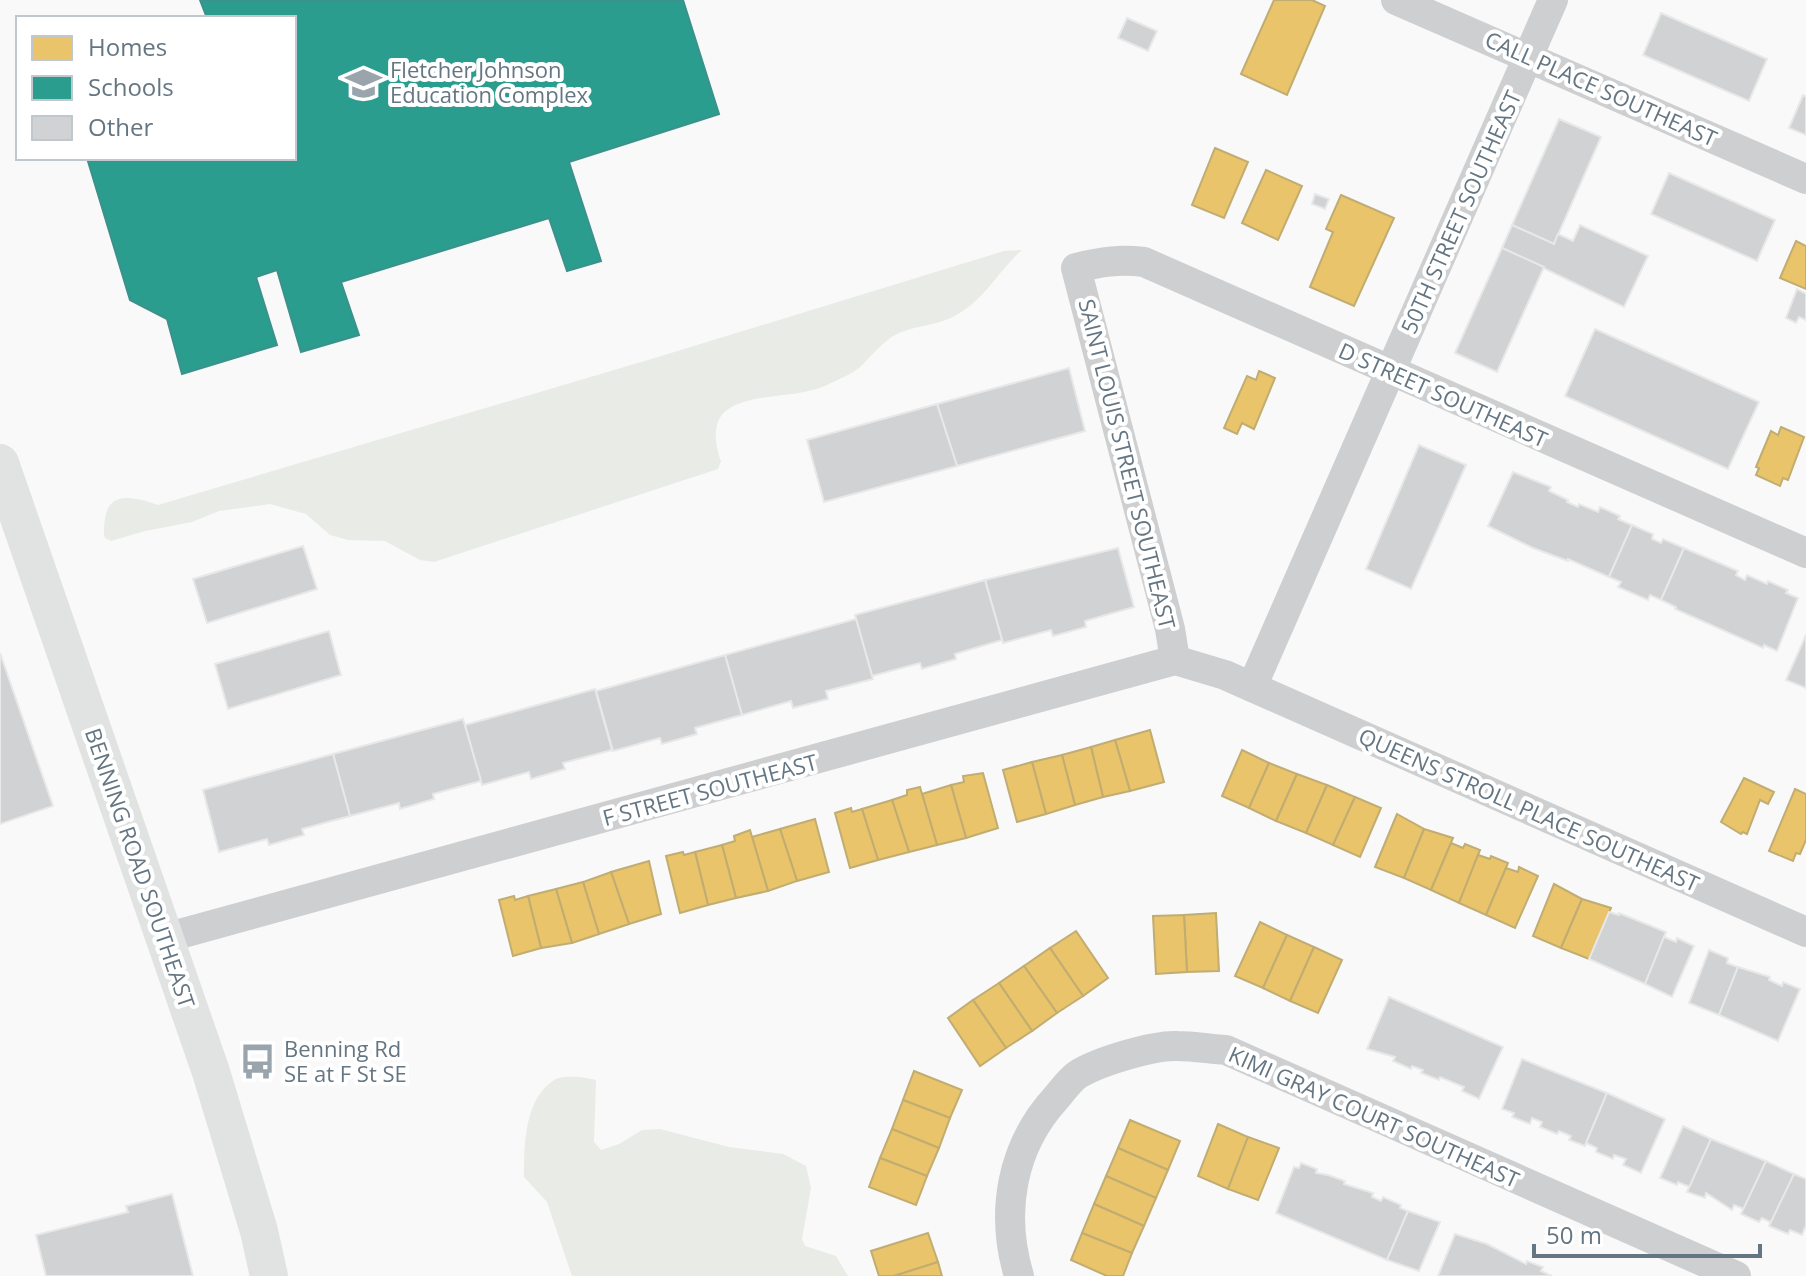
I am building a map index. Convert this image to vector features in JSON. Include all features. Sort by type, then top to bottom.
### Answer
[{"type":"main road","name":"BENNING ROAD SOUTHEAST","points":[[0,466],[233,1139],[269,1276]]},
{"type":"street","name":"CALL PLACE SOUTHEAST","points":[[1396,0],[1806,179]]},
{"type":"street","name":"50TH STREET SOUTHEAST","points":[[1252,687],[1553,0]]},
{"type":"street","name":"D STREET SOUTHEAST","points":[[1076,268],[1121,259],[1144,262],[1806,553]]},
{"type":"street","name":"SAINT LOUIS STREET SOUTHEAST","points":[[1076,268],[1166,614],[1175,660]]},
{"type":"street","points":[[1175,660],[1252,687]]},
{"type":"street","name":"F STREET SOUTHEAST","points":[[165,938],[1175,660]]},
{"type":"street","name":"QUEENS STROLL PLACE SOUTHEAST","points":[[1252,687],[1806,932]]},
{"type":"street","name":"KIMI GRAY COURT SOUTHEAST","points":[[1019,1276],[1008,1224],[1012,1181],[1027,1139],[1048,1107],[1076,1076],[1122,1056],[1174,1045],[1226,1050],[1736,1276]]},
{"type":"shaded area","points":[[1022,250],[968,308],[943,321],[895,335],[848,375],[815,389],[749,400],[727,410],[716,427],[721,461],[718,469],[434,562],[420,560],[385,541],[348,540],[330,535],[306,514],[270,504],[219,511],[192,522],[111,541],[105,538],[108,509],[118,500],[133,498],[158,505],[1004,251]]},
{"type":"shaded area","points":[[559,1078],[596,1080],[594,1142],[601,1150],[619,1144],[642,1130],[660,1129],[729,1147],[783,1154],[806,1166],[811,1188],[802,1239],[805,1246],[836,1256],[848,1276],[572,1276],[547,1202],[524,1177],[524,1151],[532,1110],[545,1087]]},
{"type":"building: Homes","points":[[1274,0],[1312,0],[1325,6],[1287,95],[1241,74]]},
{"type":"building: Homes","points":[[1215,148],[1248,162],[1224,218],[1192,205]]},
{"type":"building: Homes","points":[[1266,170],[1302,186],[1278,240],[1242,223]]},
{"type":"building: Homes","points":[[1341,195],[1394,218],[1354,306],[1310,287],[1333,232],[1326,229]]},
{"type":"building: Homes","points":[[1796,241],[1806,246],[1806,289],[1780,278]]},
{"type":"building: Homes","points":[[1259,371],[1275,378],[1254,429],[1242,423],[1237,434],[1224,428],[1247,376],[1256,380]]},
{"type":"building: Homes","points":[[1781,427],[1804,437],[1788,480],[1783,478],[1780,486],[1756,475],[1759,468],[1756,467],[1771,431],[1778,435]]},
{"type":"building: Homes","points":[[1150,730],[1164,782],[1130,791],[1115,740]]},
{"type":"building: Homes","points":[[1115,740],[1130,791],[1103,797],[1091,747]]},
{"type":"building: Homes","points":[[1091,747],[1103,797],[1075,805],[1062,755]]},
{"type":"building: Homes","points":[[1242,750],[1269,763],[1249,808],[1222,796]]},
{"type":"building: Homes","points":[[1062,755],[1075,805],[1046,814],[1032,762]]},
{"type":"building: Homes","points":[[1032,762],[1046,814],[1017,822],[1003,770]]},
{"type":"building: Homes","points":[[1269,763],[1297,774],[1276,821],[1249,808]]},
{"type":"building: Homes","points":[[983,773],[998,828],[966,838],[951,785],[964,782],[963,776]]},
{"type":"building: Homes","points":[[1297,774],[1327,785],[1306,833],[1276,821]]},
{"type":"building: Homes","points":[[1744,778],[1774,792],[1768,804],[1760,800],[1747,834],[1741,834],[1721,822]]},
{"type":"building: Homes","points":[[951,785],[966,838],[937,845],[922,794]]},
{"type":"building: Homes","points":[[1327,785],[1355,797],[1333,845],[1306,833]]},
{"type":"building: Homes","points":[[920,787],[937,845],[909,852],[892,800],[907,795],[907,790]]},
{"type":"building: Homes","points":[[1795,789],[1806,794],[1806,840],[1793,861],[1769,851]]},
{"type":"building: Homes","points":[[1355,797],[1381,808],[1360,857],[1333,845]]},
{"type":"building: Homes","points":[[892,800],[909,852],[878,860],[862,809]]},
{"type":"building: Homes","points":[[851,808],[852,812],[862,809],[878,860],[850,868],[835,813]]},
{"type":"building: Homes","points":[[1397,814],[1424,829],[1404,878],[1375,867]]},
{"type":"building: Homes","points":[[815,819],[829,872],[797,881],[780,829]]},
{"type":"building: Homes","points":[[780,829],[797,881],[768,891],[752,837]]},
{"type":"building: Homes","points":[[1424,829],[1453,838],[1431,890],[1404,878]]},
{"type":"building: Homes","points":[[750,830],[768,891],[736,898],[722,845],[735,841],[734,836]]},
{"type":"building: Homes","points":[[1451,843],[1480,850],[1459,903],[1431,890]]},
{"type":"building: Homes","points":[[722,845],[736,898],[708,905],[695,852]]},
{"type":"building: Homes","points":[[683,852],[684,855],[695,852],[708,905],[680,913],[666,856]]},
{"type":"building: Homes","points":[[1478,855],[1508,863],[1486,915],[1459,903]]},
{"type":"building: Homes","points":[[649,861],[661,914],[629,924],[611,872]]},
{"type":"building: Homes","points":[[1519,867],[1538,876],[1515,928],[1486,915],[1506,868],[1518,872]]},
{"type":"building: Homes","points":[[611,872],[629,924],[599,934],[583,882]]},
{"type":"building: Homes","points":[[583,882],[599,934],[572,943],[556,889]]},
{"type":"building: Homes","points":[[1554,884],[1582,899],[1561,948],[1533,936]]},
{"type":"building: Homes","points":[[556,889],[572,943],[541,948],[528,896]]},
{"type":"building: Homes","points":[[514,896],[515,900],[528,896],[541,948],[513,956],[499,900]]},
{"type":"building: Homes","points":[[1582,899],[1611,908],[1589,959],[1561,948]]},
{"type":"building: Homes","points":[[1216,913],[1219,971],[1187,972],[1184,915]]},
{"type":"building: Homes","points":[[1184,915],[1187,972],[1156,974],[1153,916]]},
{"type":"building: Homes","points":[[1260,922],[1287,935],[1263,988],[1235,976]]},
{"type":"building: Homes","points":[[1076,931],[1108,978],[1083,996],[1050,948]]},
{"type":"building: Homes","points":[[1287,935],[1314,947],[1290,1001],[1263,988]]},
{"type":"building: Homes","points":[[1314,947],[1342,960],[1318,1013],[1290,1001]]},
{"type":"building: Homes","points":[[1050,948],[1083,996],[1057,1013],[1024,966]]},
{"type":"building: Homes","points":[[1024,966],[1057,1013],[1032,1031],[999,983]]},
{"type":"building: Homes","points":[[999,983],[1032,1031],[1006,1048],[973,1000]]},
{"type":"building: Homes","points":[[973,1000],[1006,1048],[980,1066],[948,1018]]},
{"type":"building: Homes","points":[[914,1071],[962,1090],[950,1118],[903,1100]]},
{"type":"building: Homes","points":[[903,1100],[950,1118],[939,1148],[892,1129]]},
{"type":"building: Homes","points":[[1130,1120],[1180,1141],[1168,1170],[1118,1148]]},
{"type":"building: Homes","points":[[1218,1124],[1248,1137],[1228,1189],[1198,1176]]},
{"type":"building: Homes","points":[[892,1129],[939,1148],[927,1176],[880,1158]]},
{"type":"building: Homes","points":[[1248,1137],[1279,1148],[1258,1200],[1228,1189]]},
{"type":"building: Homes","points":[[1118,1148],[1168,1170],[1156,1198],[1106,1176]]},
{"type":"building: Homes","points":[[880,1158],[927,1176],[916,1205],[869,1187]]},
{"type":"building: Homes","points":[[1106,1176],[1156,1198],[1144,1226],[1094,1204]]},
{"type":"building: Homes","points":[[1094,1204],[1144,1226],[1132,1253],[1082,1233]]},
{"type":"building: Homes","points":[[928,1233],[938,1262],[894,1276],[879,1276],[871,1251]]},
{"type":"building: Homes","points":[[1082,1233],[1132,1253],[1123,1276],[1107,1276],[1071,1260]]},
{"type":"building: Homes","points":[[938,1262],[942,1276],[894,1276]]},
{"type":"building: Schools","points":[[200,0],[683,0],[719,114],[569,162],[601,261],[567,271],[549,218],[341,282],[359,335],[301,352],[277,270],[256,277],[277,345],[182,374],[167,319],[130,300],[88,160],[296,160],[296,16],[206,16]]},
{"type":"building: Other","points":[[1661,13],[1767,59],[1749,101],[1643,55]]},
{"type":"building: Other","points":[[1127,18],[1157,31],[1148,51],[1118,38]]},
{"type":"building: Other","points":[[1803,95],[1806,97],[1806,135],[1789,128]]},
{"type":"building: Other","points":[[1559,119],[1601,137],[1554,244],[1512,225]]},
{"type":"building: Other","points":[[1669,173],[1775,220],[1757,261],[1651,214]]},
{"type":"building: Other","points":[[1315,194],[1329,199],[1325,209],[1312,204]]},
{"type":"building: Other","points":[[1512,225],[1554,244],[1558,234],[1573,241],[1580,225],[1648,256],[1624,307],[1502,248]]},
{"type":"building: Other","points":[[1502,248],[1544,267],[1497,372],[1455,353]]},
{"type":"building: Other","points":[[1797,289],[1806,294],[1806,320],[1799,317],[1796,323],[1786,318]]},
{"type":"building: Other","points":[[1595,329],[1759,402],[1728,469],[1565,396]]},
{"type":"building: Other","points":[[1069,368],[1085,431],[957,466],[937,404]]},
{"type":"building: Other","points":[[937,404],[957,466],[824,502],[807,440]]},
{"type":"building: Other","points":[[1419,445],[1466,465],[1411,589],[1366,569]]},
{"type":"building: Other","points":[[1513,472],[1551,487],[1549,491],[1578,507],[1579,504],[1598,512],[1600,507],[1632,525],[1609,577],[1533,548],[1488,526]]},
{"type":"building: Other","points":[[1632,525],[1653,534],[1652,539],[1661,543],[1663,539],[1684,548],[1661,600],[1650,595],[1648,600],[1618,587],[1621,582],[1609,577]]},
{"type":"building: Other","points":[[303,546],[317,589],[207,623],[193,579]]},
{"type":"building: Other","points":[[1118,548],[1134,607],[1085,621],[1086,627],[1053,636],[1051,630],[1003,643],[985,580]]},
{"type":"building: Other","points":[[1684,548],[1738,571],[1736,575],[1745,580],[1747,575],[1767,584],[1768,581],[1798,598],[1777,651],[1764,645],[1763,648],[1661,600]]},
{"type":"building: Other","points":[[985,580],[1002,640],[955,654],[956,659],[922,669],[920,663],[872,676],[855,615]]},
{"type":"building: Other","points":[[856,619],[873,679],[826,691],[828,699],[793,708],[791,701],[742,715],[725,655]]},
{"type":"building: Other","points":[[329,631],[341,675],[228,709],[215,664]]},
{"type":"building: Other","points":[[1806,635],[1806,688],[1786,680]]},
{"type":"building: Other","points":[[0,653],[53,806],[0,824]]},
{"type":"building: Other","points":[[725,655],[742,715],[695,728],[697,734],[662,744],[660,738],[613,751],[596,691]]},
{"type":"building: Other","points":[[595,689],[612,750],[563,763],[565,769],[531,779],[529,772],[482,785],[465,725]]},
{"type":"building: Other","points":[[463,719],[481,781],[433,794],[434,799],[400,809],[399,803],[350,816],[333,754]]},
{"type":"building: Other","points":[[333,754],[350,816],[302,829],[304,835],[269,845],[267,839],[219,852],[203,790]]},
{"type":"building: Other","points":[[1609,912],[1666,932],[1645,984],[1589,959]]},
{"type":"building: Other","points":[[1664,937],[1676,942],[1677,938],[1694,946],[1672,997],[1645,984]]},
{"type":"building: Other","points":[[1709,950],[1728,958],[1727,963],[1738,967],[1719,1015],[1689,1003]]},
{"type":"building: Other","points":[[1738,967],[1770,977],[1769,980],[1782,986],[1783,982],[1800,989],[1778,1041],[1719,1015]]},
{"type":"building: Other","points":[[1389,997],[1503,1047],[1479,1099],[1462,1091],[1464,1087],[1421,1073],[1423,1070],[1412,1066],[1411,1069],[1393,1061],[1395,1057],[1367,1049]]},
{"type":"building: Other","points":[[1522,1059],[1607,1093],[1585,1146],[1569,1140],[1571,1136],[1540,1127],[1542,1122],[1532,1118],[1530,1124],[1502,1109]]},
{"type":"building: Other","points":[[1607,1093],[1665,1119],[1641,1173],[1623,1165],[1626,1159],[1614,1155],[1613,1159],[1596,1152],[1597,1148],[1586,1143]]},
{"type":"building: Other","points":[[1683,1126],[1711,1139],[1690,1187],[1660,1178]]},
{"type":"building: Other","points":[[1711,1139],[1766,1161],[1744,1209],[1734,1205],[1732,1210],[1706,1193],[1705,1198],[1687,1192]]},
{"type":"building: Other","points":[[1766,1161],[1794,1174],[1772,1223],[1762,1218],[1759,1222],[1741,1214]]},
{"type":"building: Other","points":[[1301,1163],[1317,1169],[1316,1173],[1345,1181],[1344,1184],[1373,1193],[1372,1197],[1381,1201],[1383,1197],[1408,1211],[1387,1260],[1276,1213],[1294,1167],[1299,1168]]},
{"type":"building: Other","points":[[1794,1174],[1806,1179],[1806,1225],[1802,1235],[1790,1230],[1788,1234],[1769,1226]]},
{"type":"building: Other","points":[[172,1194],[193,1276],[46,1276],[36,1235],[128,1212],[126,1206]]},
{"type":"building: Other","points":[[1408,1211],[1440,1222],[1419,1271],[1387,1260]]},
{"type":"building: Other","points":[[1455,1234],[1487,1244],[1526,1264],[1527,1261],[1543,1267],[1541,1271],[1552,1276],[1438,1276]]},
{"type":"place","name":"Fletcher Johnson Education Complex","points":[[364,83]]},
{"type":"place","name":"Benning Rd SE at F St SE","points":[[258,1062]]}]
